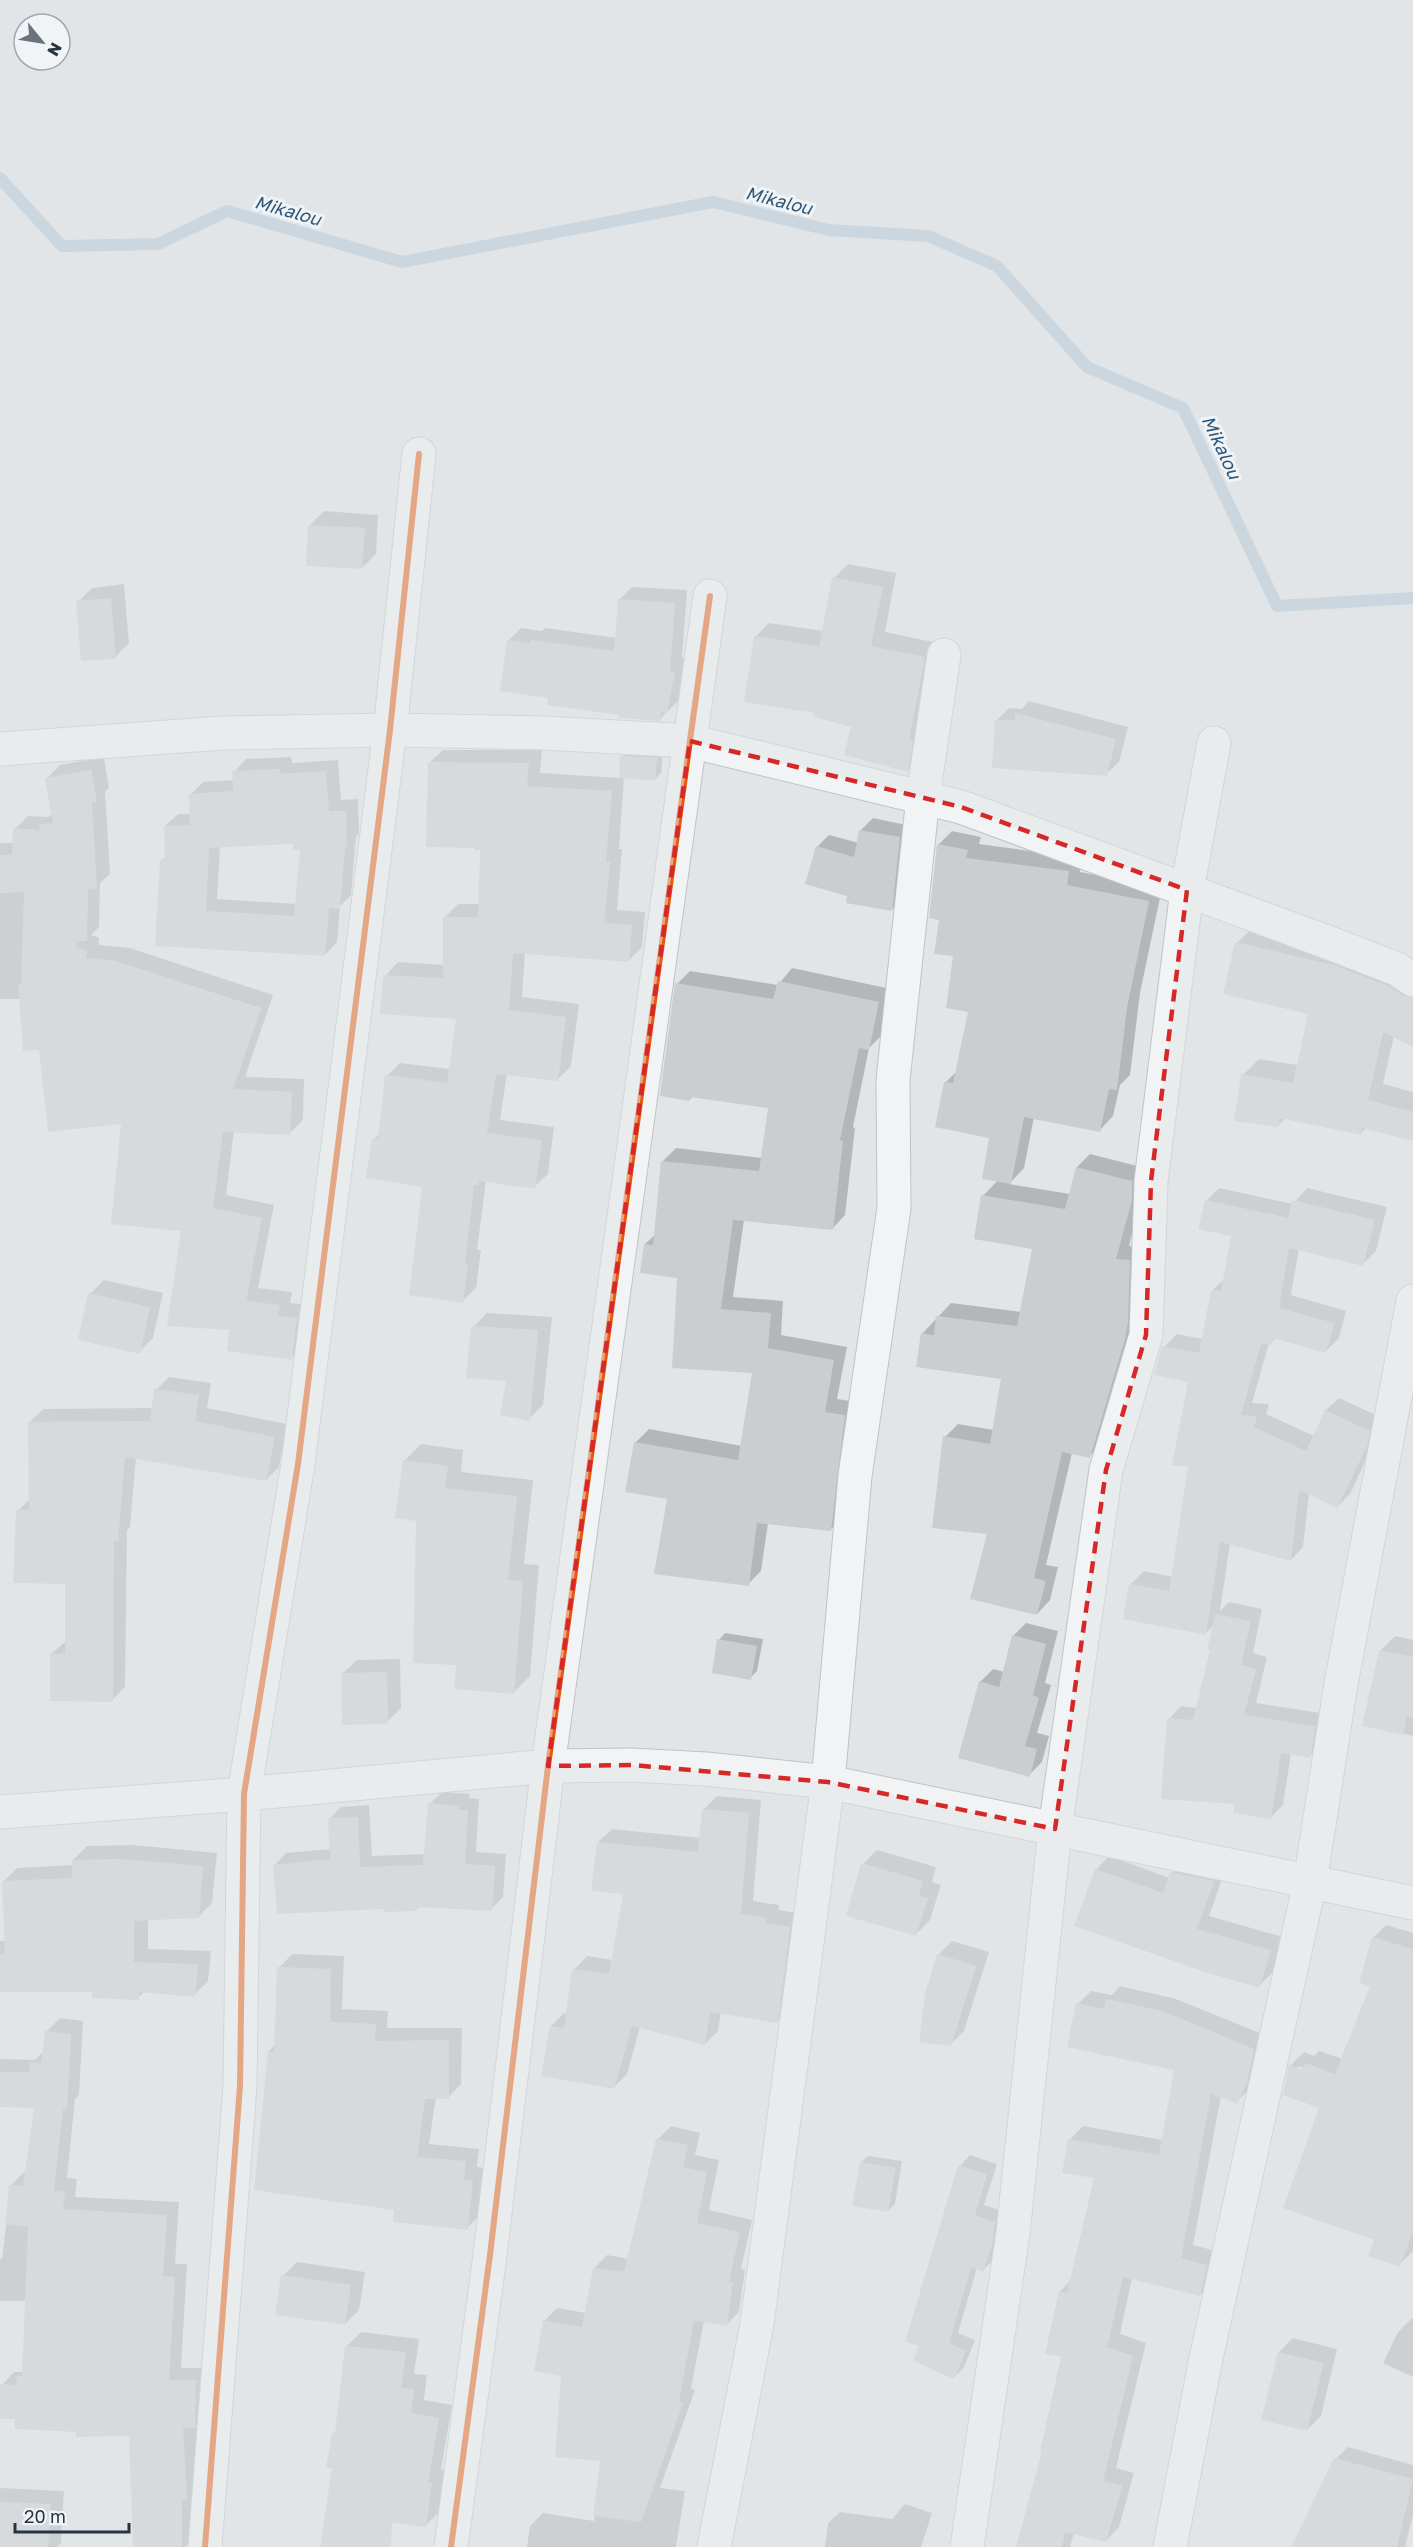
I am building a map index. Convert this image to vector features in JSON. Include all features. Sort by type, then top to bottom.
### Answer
[{"type":"street","points":[[205,2547],[240,2086],[244,1794],[298,1464],[390,730],[419,454]]},
{"type":"street","points":[[451,2547],[490,2255],[548,1766],[710,596]]},
{"type":"street","points":[[714,2547],[757,2324],[828,1782],[855,1476],[894,1208],[893,1080],[923,797],[944,655]]},
{"type":"street","points":[[0,749],[223,733],[390,730],[544,733],[690,741],[923,797],[1023,828],[1397,969],[1413,980]]},
{"type":"street","points":[[967,2547],[1012,2233],[1055,1829],[1106,1470],[1146,1335],[1151,1181],[1187,890],[1214,743]]},
{"type":"street","points":[[1170,2547],[1205,2363],[1310,1882],[1341,1684],[1413,1301]]},
{"type":"street","points":[[0,1812],[244,1794],[548,1766],[632,1765],[828,1782],[1413,1903]]},
{"type":"highlighted area","points":[[690,741],[961,807],[1187,890],[1151,1181],[1146,1335],[1106,1470],[1055,1829],[828,1782],[632,1765],[548,1766]]},
{"type":"building","points":[[308,525],[365,528],[362,569],[306,566]]},
{"type":"building","points":[[832,577],[883,587],[871,646],[925,657],[909,739],[913,740],[908,772],[844,755],[851,727],[814,717],[815,713],[744,702],[754,636],[819,646]]},
{"type":"building","points":[[111,598],[116,659],[81,661],[76,601]]},
{"type":"building","points":[[618,599],[675,603],[670,671],[675,672],[667,713],[661,712],[660,721],[619,718],[619,715],[547,705],[548,698],[500,691],[507,640],[530,643],[531,640],[614,651]]},
{"type":"building","points":[[1015,713],[1116,739],[1107,776],[992,768],[995,720],[1015,720]]},
{"type":"building","points":[[620,756],[657,758],[655,781],[619,778]]},
{"type":"building","points":[[428,762],[529,763],[527,786],[612,791],[606,862],[610,862],[604,923],[632,925],[629,962],[513,953],[509,1010],[566,1017],[558,1081],[496,1074],[487,1133],[542,1140],[535,1189],[479,1181],[479,1185],[474,1185],[463,1303],[409,1295],[422,1187],[366,1178],[372,1138],[378,1139],[385,1075],[447,1083],[456,1019],[380,1014],[383,975],[443,978],[443,917],[478,917],[480,850],[426,847]]},
{"type":"building","points":[[280,769],[280,774],[326,771],[329,811],[346,811],[347,848],[345,848],[340,909],[329,908],[325,956],[155,946],[160,860],[165,860],[164,826],[190,825],[189,794],[233,791],[232,771]],"holes":[[[293,844],[293,850],[300,850],[294,916],[206,911],[209,848]]]},
{"type":"building","points":[[91,770],[97,803],[92,803],[97,888],[88,889],[87,941],[77,941],[76,947],[87,951],[86,958],[116,961],[261,1008],[233,1089],[292,1092],[290,1135],[223,1132],[213,1208],[262,1218],[246,1301],[280,1305],[278,1316],[297,1318],[292,1360],[227,1351],[229,1330],[167,1326],[181,1231],[111,1224],[121,1124],[48,1132],[39,1050],[23,1051],[18,984],[21,984],[24,892],[0,893],[0,855],[12,855],[13,828],[40,830],[39,824],[53,823],[45,778]]},
{"type":"building","points":[[859,830],[900,837],[892,911],[846,903],[847,896],[805,884],[816,846],[854,857]]},
{"type":"building","points":[[937,844],[968,850],[966,858],[1069,871],[1067,885],[1149,901],[1127,1008],[1117,1090],[1109,1089],[1100,1132],[1024,1117],[1011,1184],[982,1179],[989,1138],[935,1127],[944,1082],[953,1083],[968,1012],[946,1008],[953,956],[934,954],[939,920],[929,918]]},
{"type":"building","points":[[1235,942],[1334,965],[1413,998],[1413,1047],[1383,1032],[1368,1100],[1413,1112],[1413,1141],[1362,1128],[1361,1135],[1280,1118],[1278,1127],[1234,1121],[1241,1074],[1293,1083],[1308,1014],[1223,994]]},
{"type":"building","points":[[778,981],[879,1002],[869,1050],[859,1048],[840,1140],[843,1141],[833,1230],[733,1220],[721,1309],[771,1313],[768,1348],[834,1360],[825,1412],[845,1415],[831,1531],[757,1523],[749,1586],[654,1574],[667,1499],[625,1492],[634,1442],[738,1460],[752,1373],[672,1368],[677,1278],[640,1273],[644,1244],[653,1245],[661,1161],[759,1171],[768,1108],[690,1097],[689,1101],[660,1096],[675,983],[773,999]]},
{"type":"building","points":[[1076,1167],[1132,1181],[1132,1200],[1116,1259],[1130,1260],[1128,1322],[1090,1458],[1062,1452],[1034,1578],[1046,1581],[1037,1615],[970,1599],[987,1534],[932,1528],[943,1436],[990,1444],[1001,1379],[916,1367],[921,1333],[934,1335],[936,1316],[1017,1326],[1032,1249],[974,1239],[981,1195],[1065,1209]]},
{"type":"building","points":[[1205,1200],[1288,1218],[1292,1200],[1375,1220],[1363,1266],[1289,1248],[1279,1308],[1334,1323],[1326,1353],[1273,1338],[1272,1345],[1261,1343],[1241,1415],[1257,1416],[1254,1427],[1306,1451],[1325,1410],[1370,1431],[1367,1446],[1337,1508],[1299,1490],[1291,1561],[1220,1542],[1206,1635],[1123,1619],[1129,1584],[1169,1591],[1188,1467],[1172,1465],[1188,1382],[1154,1375],[1162,1346],[1199,1353],[1211,1290],[1221,1291],[1231,1236],[1198,1229]]},
{"type":"building","points":[[88,1293],[150,1307],[140,1354],[78,1340]]},
{"type":"building","points":[[471,1326],[538,1330],[530,1421],[500,1415],[506,1381],[466,1378]]},
{"type":"building","points":[[154,1389],[199,1395],[195,1421],[275,1437],[266,1481],[125,1457],[118,1541],[114,1541],[113,1702],[50,1701],[50,1654],[65,1653],[65,1584],[13,1583],[16,1510],[29,1510],[28,1422],[150,1421]]},
{"type":"building","points":[[403,1460],[448,1466],[445,1488],[517,1496],[508,1580],[523,1581],[514,1694],[454,1689],[456,1665],[413,1663],[416,1521],[395,1518]]},
{"type":"building","points":[[1215,1614],[1251,1621],[1241,1665],[1256,1669],[1244,1715],[1315,1726],[1311,1758],[1281,1753],[1271,1819],[1233,1813],[1234,1804],[1161,1799],[1167,1718],[1193,1720],[1210,1650],[1207,1650]]},
{"type":"building","points":[[1012,1635],[1046,1644],[1033,1695],[1039,1698],[1025,1746],[1037,1749],[1030,1777],[958,1758],[979,1681],[999,1687]]},
{"type":"building","points":[[717,1639],[757,1646],[751,1680],[712,1673]]},
{"type":"building","points":[[1379,1650],[1413,1657],[1413,1718],[1407,1716],[1403,1735],[1362,1726]]},
{"type":"building","points":[[387,1672],[388,1724],[342,1725],[341,1673]]},
{"type":"building","points":[[428,1803],[459,1806],[458,1810],[468,1810],[465,1864],[495,1866],[492,1911],[417,1907],[417,1911],[384,1912],[383,1909],[277,1914],[273,1865],[330,1859],[328,1818],[358,1817],[360,1867],[423,1865]]},
{"type":"building","points":[[702,1809],[749,1813],[741,1914],[767,1918],[766,1923],[790,1927],[778,2023],[710,2012],[705,2045],[632,2026],[614,2089],[541,2076],[550,2026],[564,2028],[572,1969],[609,1974],[623,1894],[591,1891],[597,1842],[698,1852]]},
{"type":"building","points":[[118,1859],[203,1866],[199,1918],[134,1921],[134,1962],[198,1964],[195,1997],[139,1992],[139,2000],[92,1998],[92,1992],[0,1992],[0,1954],[5,1954],[2,1881],[72,1878],[72,1860]]},
{"type":"building","points":[[861,1863],[923,1881],[919,1896],[928,1898],[916,1936],[846,1916]]},
{"type":"building","points":[[1095,1869],[1163,1893],[1170,1872],[1214,1881],[1197,1929],[1271,1950],[1259,1988],[1202,1971],[1074,1926]]},
{"type":"building","points":[[1372,1937],[1413,1949],[1413,2230],[1400,2267],[1368,2256],[1374,2240],[1283,2208],[1319,2108],[1283,2095],[1289,2064],[1302,2070],[1305,2063],[1335,2074],[1370,1986],[1359,1983]]},
{"type":"building","points":[[937,1954],[976,1966],[951,2046],[919,2042],[925,1994]]},
{"type":"building","points":[[277,1967],[331,1969],[330,2022],[376,2024],[375,2041],[449,2040],[449,2099],[425,2099],[417,2157],[466,2161],[464,2180],[473,2181],[468,2230],[393,2222],[394,2210],[254,2190],[268,2051],[274,2051]]},
{"type":"building","points":[[1106,1999],[1163,2011],[1254,2049],[1247,2082],[1237,2104],[1211,2094],[1181,2258],[1207,2265],[1200,2296],[1123,2277],[1107,2347],[1133,2356],[1103,2481],[1122,2486],[1106,2542],[1065,2532],[1062,2547],[1016,2547],[1042,2451],[1040,2451],[1061,2357],[1045,2354],[1059,2291],[1067,2293],[1094,2178],[1062,2173],[1068,2139],[1159,2155],[1174,2070],[1067,2047],[1076,2003],[1104,2009]]},
{"type":"building","points":[[45,2031],[71,2034],[67,2109],[63,2109],[54,2191],[65,2192],[63,2209],[167,2215],[163,2276],[175,2277],[169,2380],[196,2380],[195,2428],[183,2428],[187,2499],[182,2500],[182,2547],[133,2547],[129,2436],[76,2437],[76,2432],[15,2429],[15,2419],[0,2419],[0,2384],[16,2385],[17,2375],[22,2376],[28,2227],[5,2224],[9,2185],[23,2186],[34,2108],[0,2107],[0,2072],[29,2072],[30,2062],[41,2063]]},
{"type":"building","points":[[656,2139],[688,2145],[683,2167],[707,2172],[697,2223],[740,2232],[729,2282],[733,2282],[727,2326],[694,2321],[679,2401],[683,2403],[641,2522],[593,2516],[600,2461],[555,2457],[561,2376],[534,2371],[543,2320],[582,2327],[593,2268],[624,2272]]},
{"type":"building","points":[[860,2162],[896,2168],[888,2212],[852,2206]]},
{"type":"building","points":[[958,2165],[987,2174],[975,2215],[995,2222],[992,2245],[983,2272],[971,2267],[949,2343],[966,2351],[954,2379],[913,2361],[919,2346],[905,2342]]},
{"type":"building","points":[[281,2275],[351,2285],[345,2325],[275,2315]]},
{"type":"building","points":[[345,2346],[406,2352],[401,2388],[414,2389],[411,2413],[439,2418],[428,2483],[432,2483],[426,2527],[392,2523],[391,2547],[320,2547],[332,2468],[326,2468],[332,2433],[335,2433]]},
{"type":"building","points":[[1278,2352],[1324,2363],[1307,2431],[1261,2420]]},
{"type":"building","points":[[1334,2458],[1413,2479],[1397,2547],[1291,2547]]},
{"type":"building","points":[[0,2502],[51,2504],[48,2547],[0,2547]]},
{"type":"waterway","name":"Mikalou","points":[[0,178],[62,246],[158,244],[227,211],[402,262],[713,202],[829,230],[928,236],[997,266],[1087,367],[1183,408],[1277,606],[1413,598]]},
{"type":"cycle path","points":[[205,2547],[240,2086],[244,1794],[298,1464],[390,730],[419,454]]},
{"type":"cycle path","points":[[451,2547],[490,2255],[548,1766],[710,596]]}]
